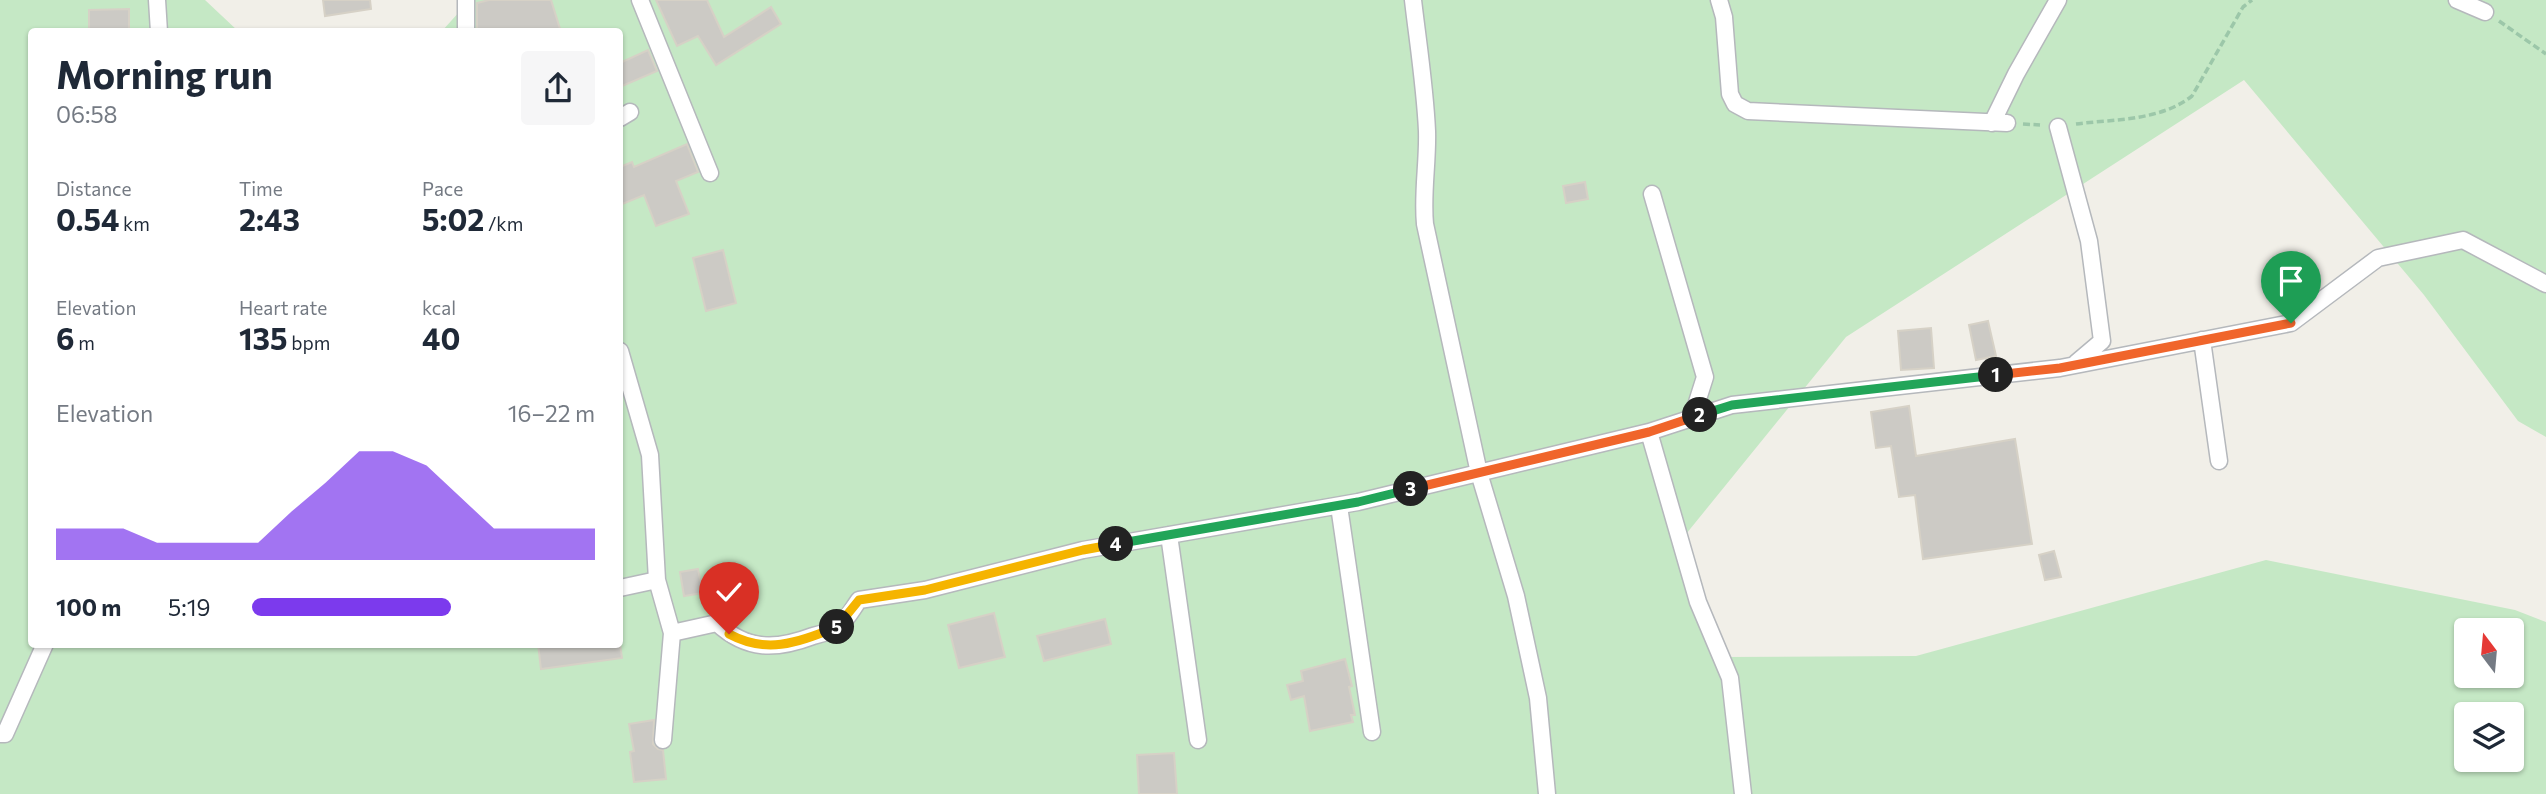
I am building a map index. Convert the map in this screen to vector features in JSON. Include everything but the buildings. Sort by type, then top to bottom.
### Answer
[{"type":"street","points":[[157,0],[159,28]]},
{"type":"street","points":[[466,0],[466,28]]},
{"type":"street","points":[[640,0],[710,173]]},
{"type":"street","points":[[1413,0],[1427,128],[1425,224],[1479,473],[1516,596],[1536,685],[1547,794]]},
{"type":"street","points":[[1719,0],[1724,17],[1730,94],[1735,104],[1748,111],[2000,123],[2016,74],[2058,0]]},
{"type":"street","points":[[2457,0],[2485,12]]},
{"type":"street","points":[[2058,127],[2089,241],[2102,341],[2074,366]]},
{"type":"street","points":[[1652,194],[1705,377],[1692,418]]},
{"type":"street","points":[[672,633],[717,623],[729,634],[746,643],[774,646],[791,644],[839,627],[859,600],[925,590],[1083,550],[1339,506],[1649,432],[1732,405],[2074,366],[2291,323],[2378,258],[2463,240],[2546,284]]},
{"type":"street","points":[[2202,340],[2219,461]]},
{"type":"street","points":[[623,361],[650,455],[657,579],[672,633],[663,740]]},
{"type":"street","points":[[1649,432],[1698,602],[1730,678],[1743,794]]},
{"type":"street","points":[[1339,506],[1372,732]]},
{"type":"street","points":[[1168,535],[1198,740]]},
{"type":"street","points":[[623,587],[657,579]]},
{"type":"street","points":[[0,734],[5,734],[43,648]]},
{"type":"path","points":[[2000,123],[2058,127],[2164,112],[2180,105],[2192,96],[2243,7],[2252,0]]},
{"type":"path","points":[[2485,12],[2546,54]]},
{"type":"green space","points":[[0,0],[205,0],[235,28],[28,28],[28,648],[623,648],[623,28],[445,28],[470,0],[2546,0],[2546,437],[2518,421],[2424,295],[2244,80],[1846,337],[1682,539],[1723,657],[1916,656],[2266,560],[2515,610],[2546,622],[2546,794],[0,794]]},
{"type":"route","points":[[729,634],[746,643],[774,646],[791,644],[839,627],[859,600],[925,590],[1083,550],[1358,502],[1649,432],[1732,405],[2060,368],[2291,323]]}]
